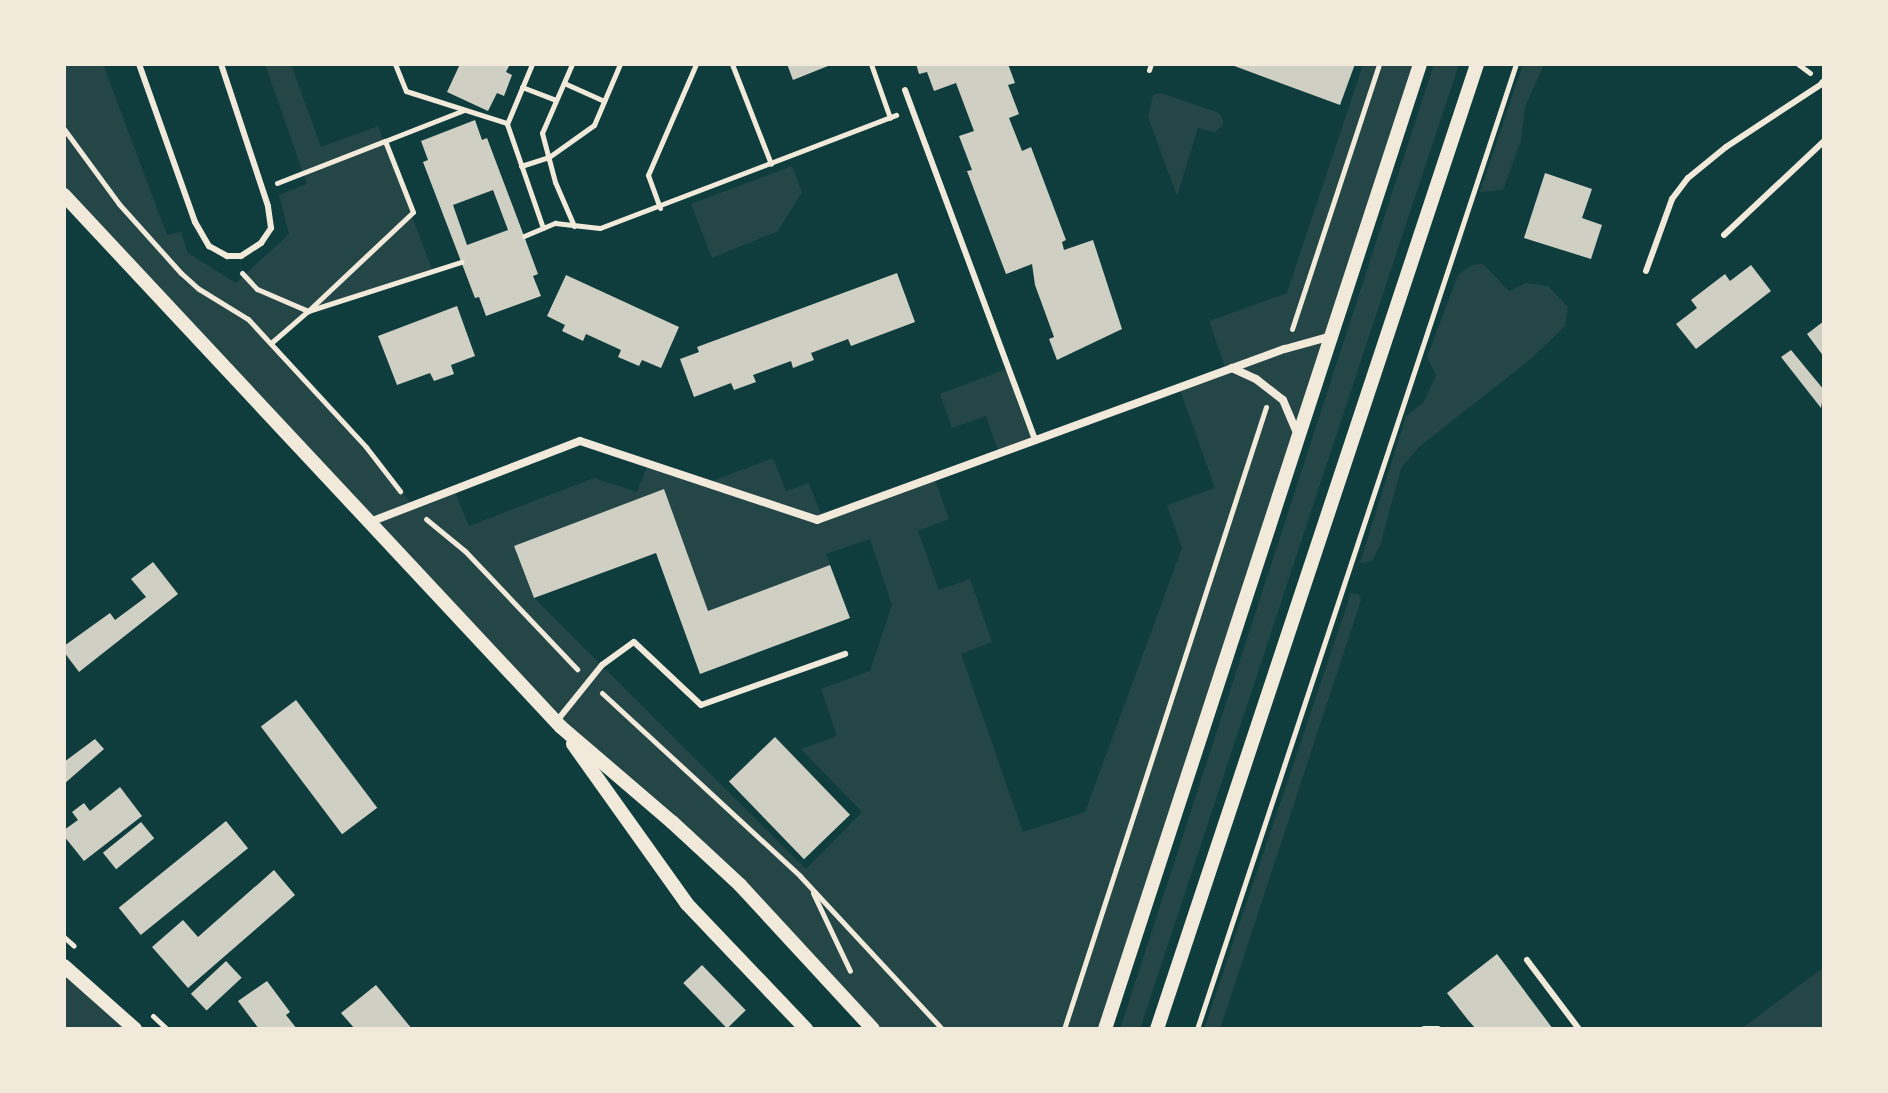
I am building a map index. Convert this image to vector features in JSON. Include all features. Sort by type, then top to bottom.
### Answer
[{"type":"street","points":[[1105,1029],[1420,64]]},
{"type":"street","points":[[1157,1029],[1477,64]]},
{"type":"street","points":[[64,195],[559,724],[740,885],[873,1029]]},
{"type":"street","points":[[369,523],[580,441],[817,520],[1285,349],[1332,336]]},
{"type":"street","points":[[1232,368],[1272,389],[1291,413],[1298,435]]},
{"type":"street","points":[[559,724],[687,904],[806,1029]]},
{"type":"street","points":[[64,966],[129,1027]]},
{"type":"lane","points":[[139,64],[195,222],[209,246],[226,255],[241,256],[261,243],[271,228],[262,189],[221,64]]},
{"type":"lane","points":[[1646,271],[1672,199],[1688,178],[1726,147],[1824,84]]},
{"type":"lane","points":[[905,90],[1035,439]]},
{"type":"lane","points":[[1724,235],[1824,141]]},
{"type":"lane","points":[[559,724],[602,665],[634,642],[701,705],[845,654]]},
{"type":"lane","points":[[1527,960],[1579,1029]]},
{"type":"lane","points":[[1424,1029],[1438,1029]]},
{"type":"path","points":[[395,64],[406,91],[507,123]]},
{"type":"path","points":[[532,64],[507,123],[543,228]]},
{"type":"path","points":[[572,64],[542,133],[574,226]]},
{"type":"path","points":[[521,166],[549,157],[594,125],[620,64]]},
{"type":"path","points":[[660,208],[648,175],[696,64]]},
{"type":"path","points":[[732,64],[771,164]]},
{"type":"path","points":[[871,64],[890,118]]},
{"type":"path","points":[[1285,349],[1379,64]]},
{"type":"path","points":[[1197,1029],[1516,64]]},
{"type":"path","points":[[564,83],[604,101]]},
{"type":"path","points":[[522,87],[556,100]]},
{"type":"path","points":[[524,236],[555,223],[600,228],[660,208],[912,108]]},
{"type":"path","points":[[262,189],[464,110]]},
{"type":"path","points":[[64,129],[119,204],[190,282],[239,312],[271,343],[366,447],[385,476],[413,505],[465,551],[589,681],[811,888],[942,1029]]},
{"type":"path","points":[[271,343],[413,212],[385,141]]},
{"type":"path","points":[[226,255],[257,289],[308,311],[461,262]]},
{"type":"path","points":[[1064,1029],[1272,389]]},
{"type":"path","points":[[811,888],[854,978]]},
{"type":"shaded area","points":[[64,64],[103,64],[167,235],[181,232],[188,253],[236,283],[289,234],[279,195],[307,184],[265,64],[291,64],[321,147],[378,126],[433,272],[308,311],[271,343],[413,505],[454,490],[469,526],[594,478],[637,492],[648,464],[707,483],[773,458],[786,491],[809,483],[822,517],[934,477],[949,519],[918,531],[939,590],[970,579],[992,642],[961,654],[1023,832],[1085,812],[1182,548],[1167,505],[1215,488],[1179,387],[1226,370],[1209,321],[1287,293],[1363,64],[1420,64],[1105,1029],[873,1029],[740,885],[561,727],[64,195]],"holes":[[[664,490],[708,611],[830,565],[826,554],[870,539],[892,605],[870,671],[821,689],[837,736],[801,749],[862,812],[806,869],[534,598],[514,546]]]},
{"type":"shaded area","points":[[1434,64],[1459,64],[1140,1029],[1120,1029]]},
{"type":"shaded area","points":[[1523,64],[1544,64],[1525,107],[1521,141],[1503,190],[1480,192]]},
{"type":"shaded area","points":[[1161,93],[1219,113],[1223,119],[1223,125],[1215,132],[1198,128],[1177,196],[1148,117],[1153,95]]},
{"type":"shaded area","points":[[792,166],[802,192],[778,231],[712,258],[691,204]]},
{"type":"shaded area","points":[[1483,264],[1509,291],[1526,283],[1548,286],[1568,307],[1565,326],[1532,358],[1419,447],[1401,468],[1380,546],[1372,561],[1360,563],[1406,416],[1423,403],[1436,375],[1427,357],[1458,275],[1472,265]]},
{"type":"shaded area","points":[[1009,368],[1035,439],[999,453],[986,416],[952,428],[940,394]]},
{"type":"shaded area","points":[[1351,593],[1358,594],[1361,600],[1220,1029],[1204,1029]]},
{"type":"shaded area","points":[[64,966],[135,1029],[64,1029]]},
{"type":"shaded area","points":[[1824,967],[1824,1029],[1741,1029]]},
{"type":"building","points":[[460,64],[510,64],[506,72],[512,75],[504,96],[497,93],[488,111],[447,92]]},
{"type":"building","points":[[787,64],[833,64],[793,80]]},
{"type":"building","points":[[916,64],[1008,64],[1015,83],[1008,85],[1019,114],[1009,118],[1022,151],[1031,147],[1066,240],[1062,242],[1064,250],[1093,240],[1122,329],[1057,360],[1049,339],[1054,337],[1035,285],[1032,264],[1006,274],[967,171],[972,170],[959,136],[974,131],[956,83],[934,91],[927,72],[919,74]]},
{"type":"building","points":[[1229,64],[1355,64],[1340,105]]},
{"type":"building","points":[[475,120],[482,140],[487,138],[524,236],[538,274],[533,276],[541,296],[486,316],[479,297],[475,298],[423,162],[428,160],[421,141]],"holes":[[[493,190],[508,230],[467,245],[453,205]]]},
{"type":"building","points":[[1545,173],[1592,189],[1582,218],[1602,225],[1591,259],[1524,238]]},
{"type":"building","points":[[1751,265],[1771,291],[1696,349],[1676,324],[1697,308],[1691,300],[1725,274],[1730,281]]},
{"type":"building","points":[[897,273],[915,322],[851,346],[848,339],[811,353],[814,360],[793,368],[791,361],[753,375],[756,382],[734,390],[731,383],[694,397],[680,359],[699,352],[697,347]]},
{"type":"building","points":[[566,275],[679,327],[661,368],[642,360],[639,366],[618,357],[621,350],[586,334],[583,341],[562,331],[565,325],[547,316]]},
{"type":"building","points":[[457,306],[475,356],[451,365],[454,374],[434,381],[430,373],[397,385],[378,336]]},
{"type":"building","points":[[1824,321],[1824,357],[1807,334]]},
{"type":"building","points":[[1791,350],[1824,390],[1821,408],[1781,357]]},
{"type":"building","points":[[664,489],[708,611],[830,565],[850,618],[700,674],[656,553],[534,598],[514,546]]},
{"type":"building","points":[[153,562],[178,594],[79,672],[64,652],[64,646],[110,613],[115,620],[146,597],[131,579]]},
{"type":"building","points":[[296,700],[377,808],[342,834],[261,726]]},
{"type":"building","points":[[775,737],[850,815],[804,859],[729,781]]},
{"type":"building","points":[[95,739],[104,749],[64,784],[64,762]]},
{"type":"building","points":[[120,787],[142,816],[84,861],[64,836],[64,830],[78,820],[72,812],[84,803],[90,811]]},
{"type":"building","points":[[226,821],[248,848],[141,935],[119,908]]},
{"type":"building","points":[[141,822],[154,838],[116,869],[103,853]]},
{"type":"building","points":[[274,870],[295,895],[188,988],[152,947],[183,920],[198,937]]},
{"type":"building","points":[[1497,954],[1553,1029],[1476,1029],[1447,993]]},
{"type":"building","points":[[226,961],[242,978],[207,1011],[191,994]]},
{"type":"building","points":[[702,965],[746,1010],[727,1028],[683,983]]},
{"type":"building","points":[[267,981],[290,1012],[286,1015],[297,1029],[259,1029],[238,1001]]},
{"type":"building","points":[[376,985],[412,1029],[355,1029],[341,1013]]}]
